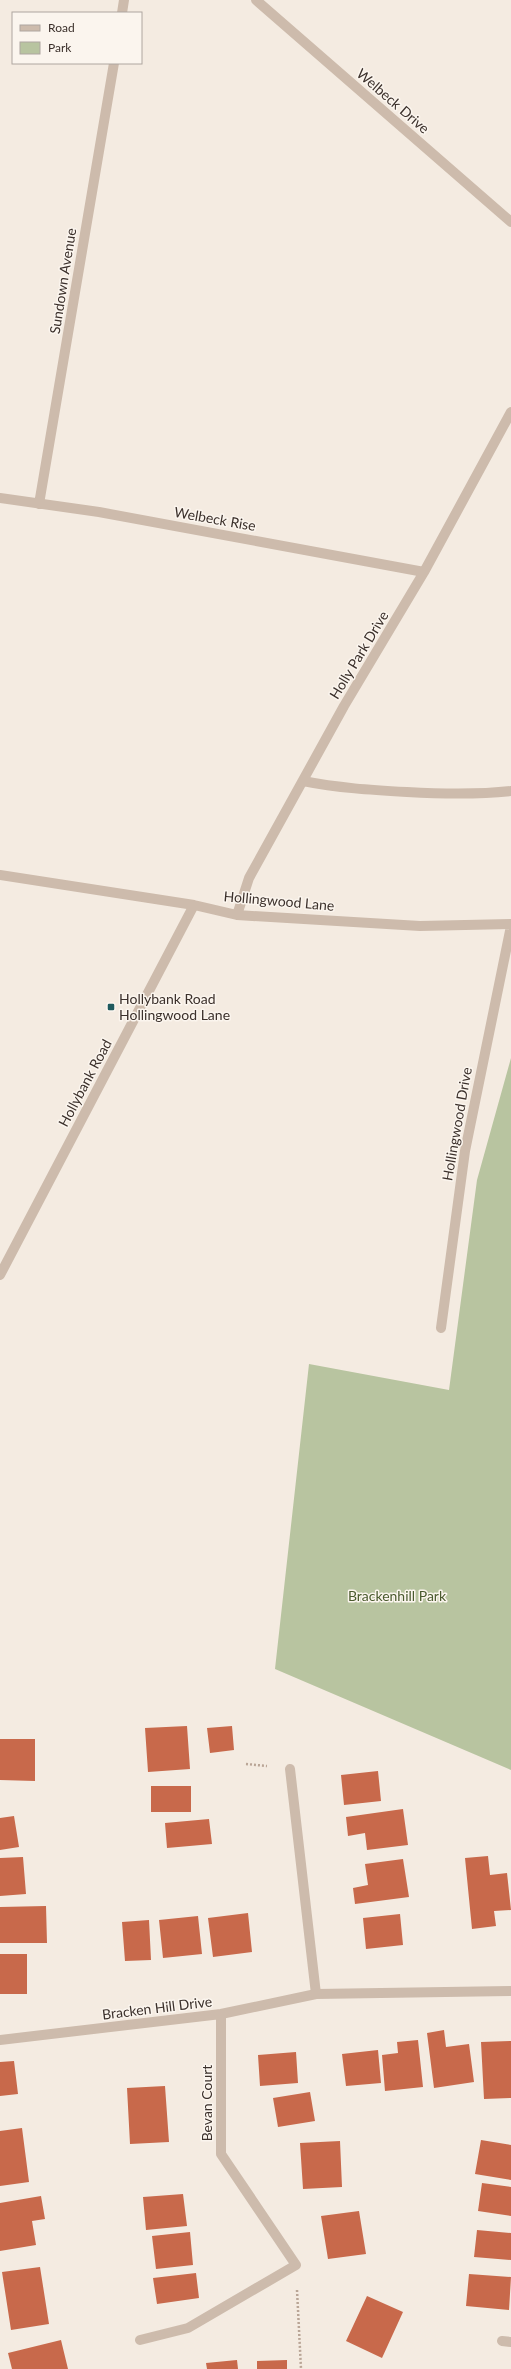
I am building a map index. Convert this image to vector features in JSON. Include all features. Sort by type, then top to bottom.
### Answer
[{"type":"street","points":[[122,12],[124,0]]},
{"type":"street","name":"Welbeck Drive","points":[[256,0],[511,222]]},
{"type":"street","name":"Sundown Avenue","points":[[39,504],[114,64]]},
{"type":"street","name":"Holly Park Drive","points":[[237,915],[249,878],[344,706],[424,572],[511,412]]},
{"type":"street","name":"Welbeck Rise","points":[[0,498],[100,512],[424,572]]},
{"type":"street","points":[[303,781],[340,789],[480,795],[511,791]]},
{"type":"street","name":"Hollingwood Lane","points":[[0,875],[194,905],[237,915],[420,926],[511,925]]},
{"type":"street","name":"Hollybank Road","points":[[0,1275],[194,905]]},
{"type":"street","name":"Hollingwood Drive","points":[[441,1328],[465,1150],[511,925]]},
{"type":"street","points":[[290,1769],[316,1994]]},
{"type":"street","name":"Bracken Hill Drive","points":[[0,2040],[221,2014],[316,1994],[511,1991]]},
{"type":"street","name":"Bevan Court","points":[[221,2014],[221,2154],[296,2265]]},
{"type":"street","points":[[140,2340],[188,2328],[296,2265]]},
{"type":"path","points":[[296,2265],[301,2369]]},
{"type":"green space","name":"Brackenhill Park","points":[[511,1058],[511,1770],[275,1669],[309,1364],[449,1390],[477,1180]]},
{"type":"building","points":[[187,1726],[190,1769],[148,1772],[145,1728]]},
{"type":"building","points":[[232,1726],[234,1750],[210,1753],[207,1728]]},
{"type":"building","points":[[0,1739],[35,1739],[35,1781],[0,1780]]},
{"type":"building","points":[[378,1771],[381,1801],[344,1805],[341,1775]]},
{"type":"building","points":[[151,1786],[191,1786],[191,1812],[151,1812]]},
{"type":"building","points":[[403,1809],[408,1845],[367,1850],[365,1833],[348,1836],[346,1817]]},
{"type":"building","points":[[14,1816],[19,1847],[0,1850],[0,1818]]},
{"type":"building","points":[[209,1819],[212,1844],[167,1848],[165,1823]]},
{"type":"building","points":[[488,1856],[490,1875],[507,1873],[511,1910],[494,1911],[496,1926],[472,1929],[465,1858]]},
{"type":"building","points":[[23,1857],[26,1894],[0,1896],[0,1858]]},
{"type":"building","points":[[403,1859],[409,1897],[355,1904],[353,1888],[368,1885],[365,1864]]},
{"type":"building","points":[[46,1906],[47,1943],[0,1943],[0,1907]]},
{"type":"building","points":[[248,1913],[252,1952],[213,1957],[208,1918]]},
{"type":"building","points":[[400,1914],[403,1945],[366,1949],[363,1918]]},
{"type":"building","points":[[198,1916],[202,1954],[163,1958],[159,1920]]},
{"type":"building","points":[[149,1920],[151,1960],[125,1961],[122,1922]]},
{"type":"building","points":[[0,1954],[27,1954],[27,1994],[0,1994]]},
{"type":"building","points":[[444,2030],[446,2047],[469,2044],[474,2082],[434,2088],[427,2033]]},
{"type":"building","points":[[418,2040],[423,2087],[385,2091],[382,2055],[398,2053],[397,2042]]},
{"type":"building","points":[[511,2041],[511,2098],[484,2099],[481,2042]]},
{"type":"building","points":[[378,2050],[381,2083],[346,2086],[342,2054]]},
{"type":"building","points":[[296,2052],[298,2083],[260,2086],[258,2055]]},
{"type":"building","points":[[14,2061],[18,2094],[0,2096],[0,2062]]},
{"type":"building","points":[[165,2086],[169,2142],[130,2144],[127,2088]]},
{"type":"building","points":[[310,2092],[315,2121],[278,2127],[273,2098]]},
{"type":"building","points":[[22,2128],[29,2182],[0,2186],[0,2131]]},
{"type":"building","points":[[481,2140],[511,2145],[511,2180],[475,2174]]},
{"type":"building","points":[[340,2141],[342,2187],[303,2189],[300,2143]]},
{"type":"building","points":[[482,2183],[511,2187],[511,2216],[478,2211]]},
{"type":"building","points":[[183,2194],[187,2226],[146,2230],[143,2197]]},
{"type":"building","points":[[41,2196],[45,2219],[32,2221],[36,2245],[0,2251],[0,2203]]},
{"type":"building","points":[[359,2211],[366,2254],[328,2259],[321,2216]]},
{"type":"building","points":[[477,2230],[511,2233],[511,2260],[474,2257]]},
{"type":"building","points":[[190,2232],[193,2265],[156,2269],[152,2236]]},
{"type":"building","points":[[40,2267],[49,2324],[11,2330],[2,2272]]},
{"type":"building","points":[[196,2273],[199,2298],[157,2304],[153,2278]]},
{"type":"building","points":[[469,2274],[511,2277],[509,2310],[466,2306]]},
{"type":"building","points":[[367,2296],[403,2312],[382,2358],[346,2341]]},
{"type":"building","points":[[61,2340],[68,2369],[12,2369],[8,2353]]},
{"type":"building","points":[[237,2360],[238,2369],[207,2369],[206,2363]]},
{"type":"building","points":[[287,2360],[287,2369],[257,2369],[257,2361]]},
{"type":"place","name":"Hollybank Road Hollingwood Lane","points":[[111,1007]]}]
